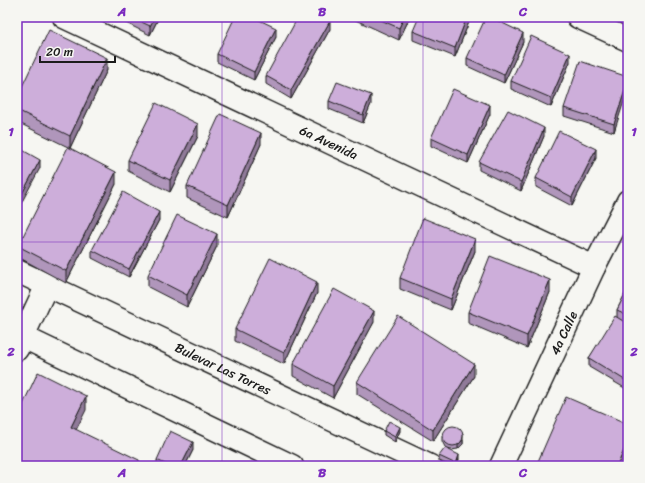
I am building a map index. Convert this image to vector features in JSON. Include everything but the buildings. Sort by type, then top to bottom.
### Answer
[{"type":"street","name":"6a Avenida","points":[[64,17],[594,267]]},
{"type":"street","points":[[578,17],[628,40]]},
{"type":"street","name":"4a Calle","points":[[501,466],[594,267],[628,201]]},
{"type":"street","name":"Bulevar Las Torres","points":[[17,271],[430,466]]},
{"type":"street","points":[[47,285],[19,340],[292,466]]}]
